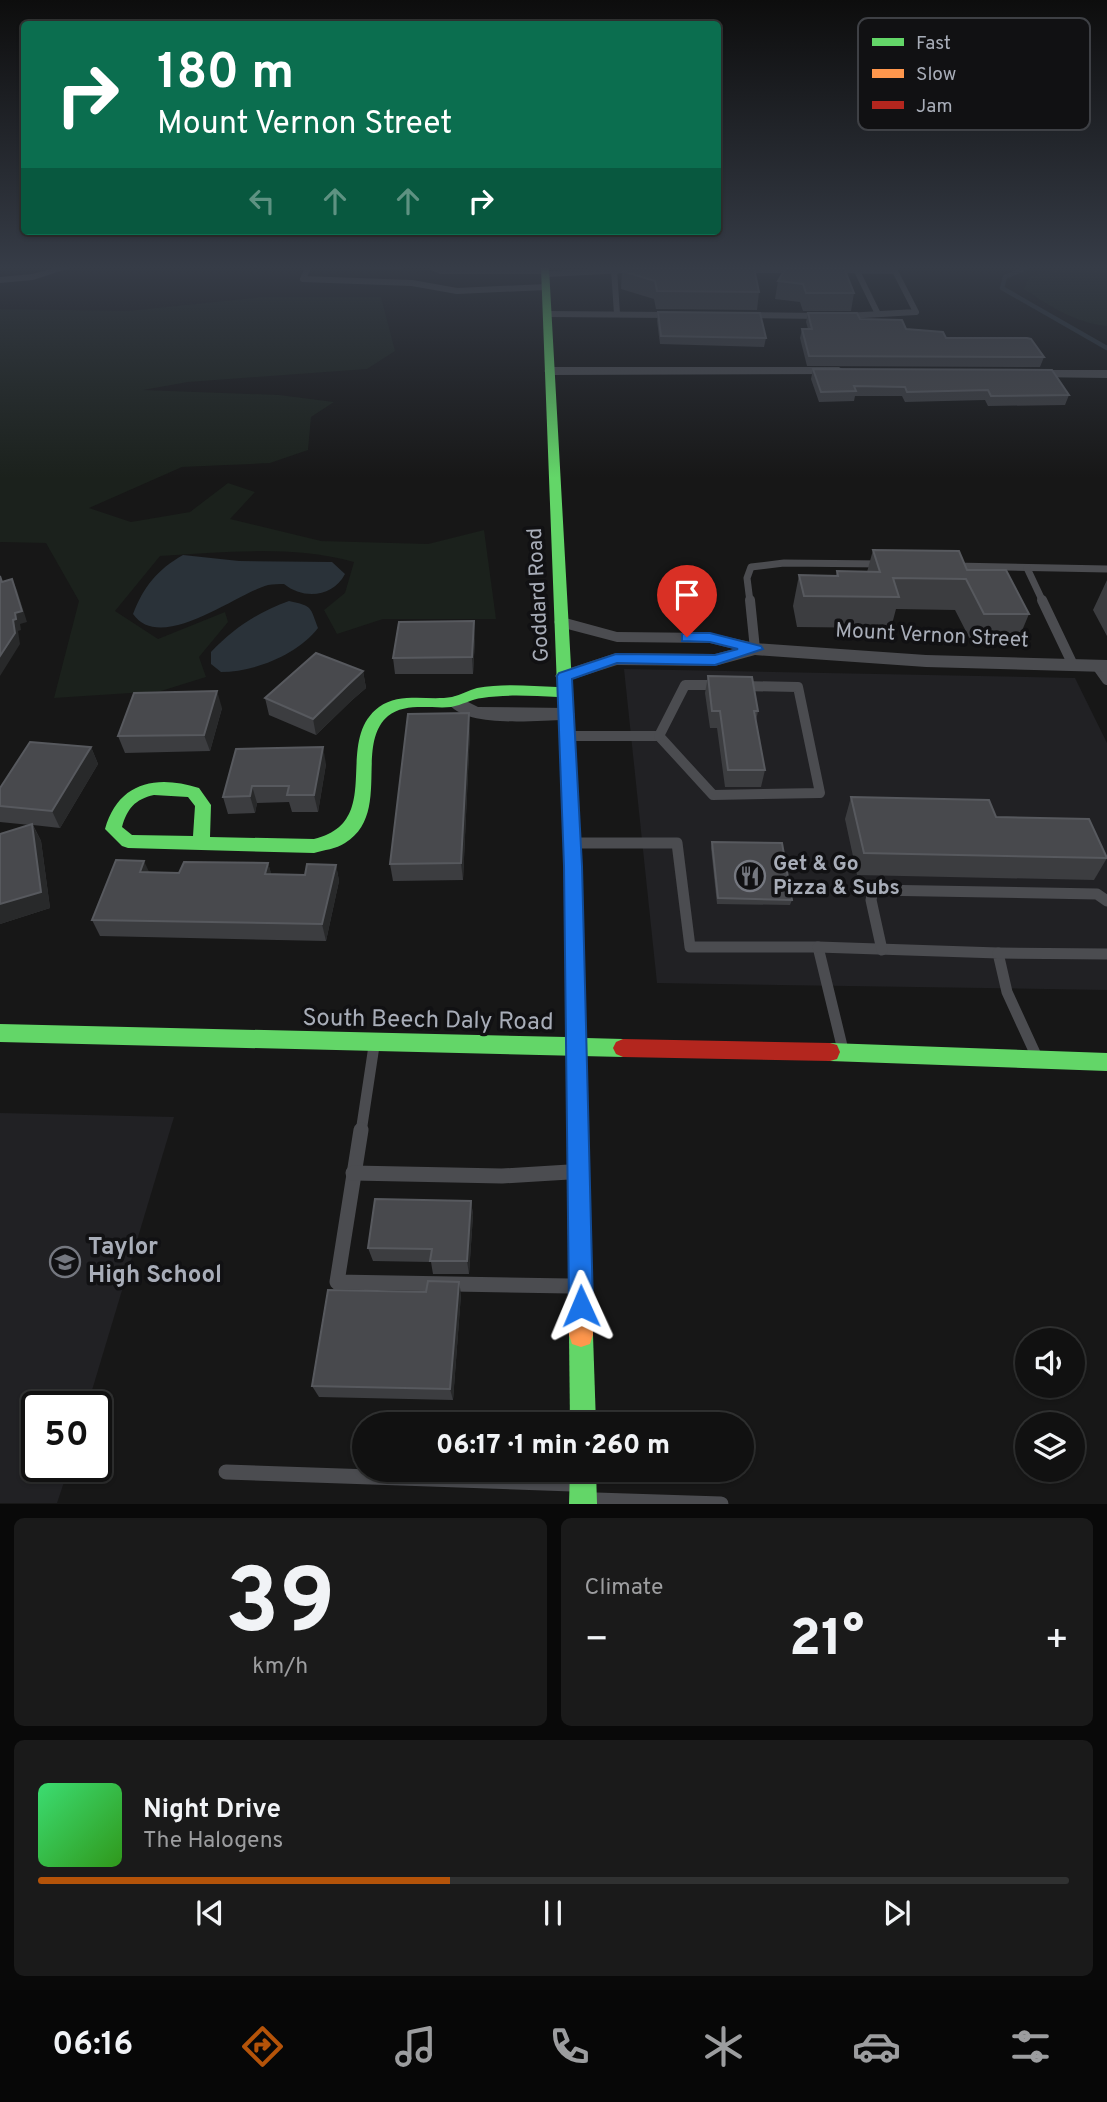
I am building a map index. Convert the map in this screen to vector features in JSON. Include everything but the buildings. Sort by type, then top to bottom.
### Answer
[{"type":"main road","name":"Goddard Road","points":[[548,338],[572,843],[583,1412]]},
{"type":"main road","points":[[201,843],[203,805],[193,792],[136,791],[121,803],[114,821],[113,829],[128,841],[201,843],[314,846],[344,836],[360,814],[376,717],[395,707],[456,702],[475,694],[564,684]]},
{"type":"main road","name":"South Beech Daly Road","points":[[0,1033],[844,1053],[1107,1062]]},
{"type":"street","points":[[550,365],[848,371]]},
{"type":"street","points":[[1012,373],[1107,374]]},
{"type":"street","name":"Mount Vernon Street","points":[[562,622],[617,637],[710,638],[755,649],[926,661],[1073,665],[1104,671]]},
{"type":"street","name":"Mount Vernon Street","points":[[564,684],[616,659],[715,660],[755,649]]},
{"type":"street","points":[[456,702],[474,713],[566,714]]},
{"type":"lane","points":[[755,649],[747,578],[751,567],[784,564],[890,564]]},
{"type":"lane","points":[[945,566],[1107,569]]},
{"type":"lane","points":[[1027,568],[1073,665]]},
{"type":"lane","points":[[567,736],[659,736],[713,795],[820,793],[798,687],[685,685],[659,736]]},
{"type":"lane","points":[[572,843],[677,843],[690,947],[818,947],[1107,954]]},
{"type":"lane","points":[[882,950],[871,900],[873,890],[1097,894],[1107,901]]},
{"type":"lane","points":[[818,947],[844,1053]]},
{"type":"lane","points":[[998,953],[1007,992],[1038,1059]]},
{"type":"lane","points":[[375,1042],[337,1282],[580,1286]]},
{"type":"lane","points":[[353,1173],[502,1176],[578,1172]]},
{"type":"lane","points":[[226,1472],[583,1489],[721,1503]]},
{"type":"shaded area","points":[[0,338],[392,338],[395,351],[367,369],[188,382],[143,390],[279,395],[334,402],[311,417],[308,450],[270,463],[182,467],[89,508],[131,522],[190,512],[228,483],[255,492],[230,519],[321,541],[428,544],[484,530],[496,619],[383,619],[337,634],[324,610],[345,593],[354,562],[306,553],[282,552],[160,556],[115,611],[158,639],[225,612],[228,622],[199,657],[206,677],[161,691],[54,698],[79,601],[46,543],[0,542]]},
{"type":"shaded area","points":[[183,555],[239,561],[332,562],[345,574],[333,588],[318,594],[300,592],[284,584],[268,585],[180,625],[146,625],[133,614],[142,595],[159,573]]},
{"type":"shaded area","points":[[289,601],[310,608],[318,628],[309,638],[287,654],[247,669],[221,672],[211,664],[211,652],[229,635],[267,610]]},
{"type":"shaded area","points":[[624,669],[1075,678],[1107,743],[1107,990],[657,983]]},
{"type":"shaded area","name":"Taylor High School","points":[[0,1113],[174,1117],[92,1391],[21,1391],[21,1482],[64,1482],[57,1503],[0,1503]]},
{"type":"waterway","points":[[1090,338],[1107,348]]},
{"type":"traffic: fast","points":[[548,338],[573,866],[576,1044]]},
{"type":"traffic: fast","points":[[201,843],[203,805],[193,792],[154,789],[132,796],[117,815],[113,829],[128,841],[314,846],[331,842],[340,838],[353,825],[360,809],[368,737],[373,722],[384,711],[398,705],[452,702],[490,692],[565,692]]},
{"type":"traffic: fast","points":[[0,1033],[623,1048]]},
{"type":"traffic: fast","points":[[830,1052],[1107,1062]]},
{"type":"traffic: fast","points":[[581,1335],[583,1412]]},
{"type":"traffic: fast","points":[[583,1482],[583,1504]]},
{"type":"traffic: slow","points":[[576,1044],[581,1335]]},
{"type":"traffic: jam","points":[[623,1048],[830,1052]]},
{"type":"place","name":"Get & Go Pizza & Subs","points":[[750,876]]},
{"type":"place","name":"Taylor High School","points":[[65,1262]]},
{"type":"route","points":[[581,1306],[573,866],[564,676],[616,659],[715,660],[755,649],[710,638],[687,637]]}]
